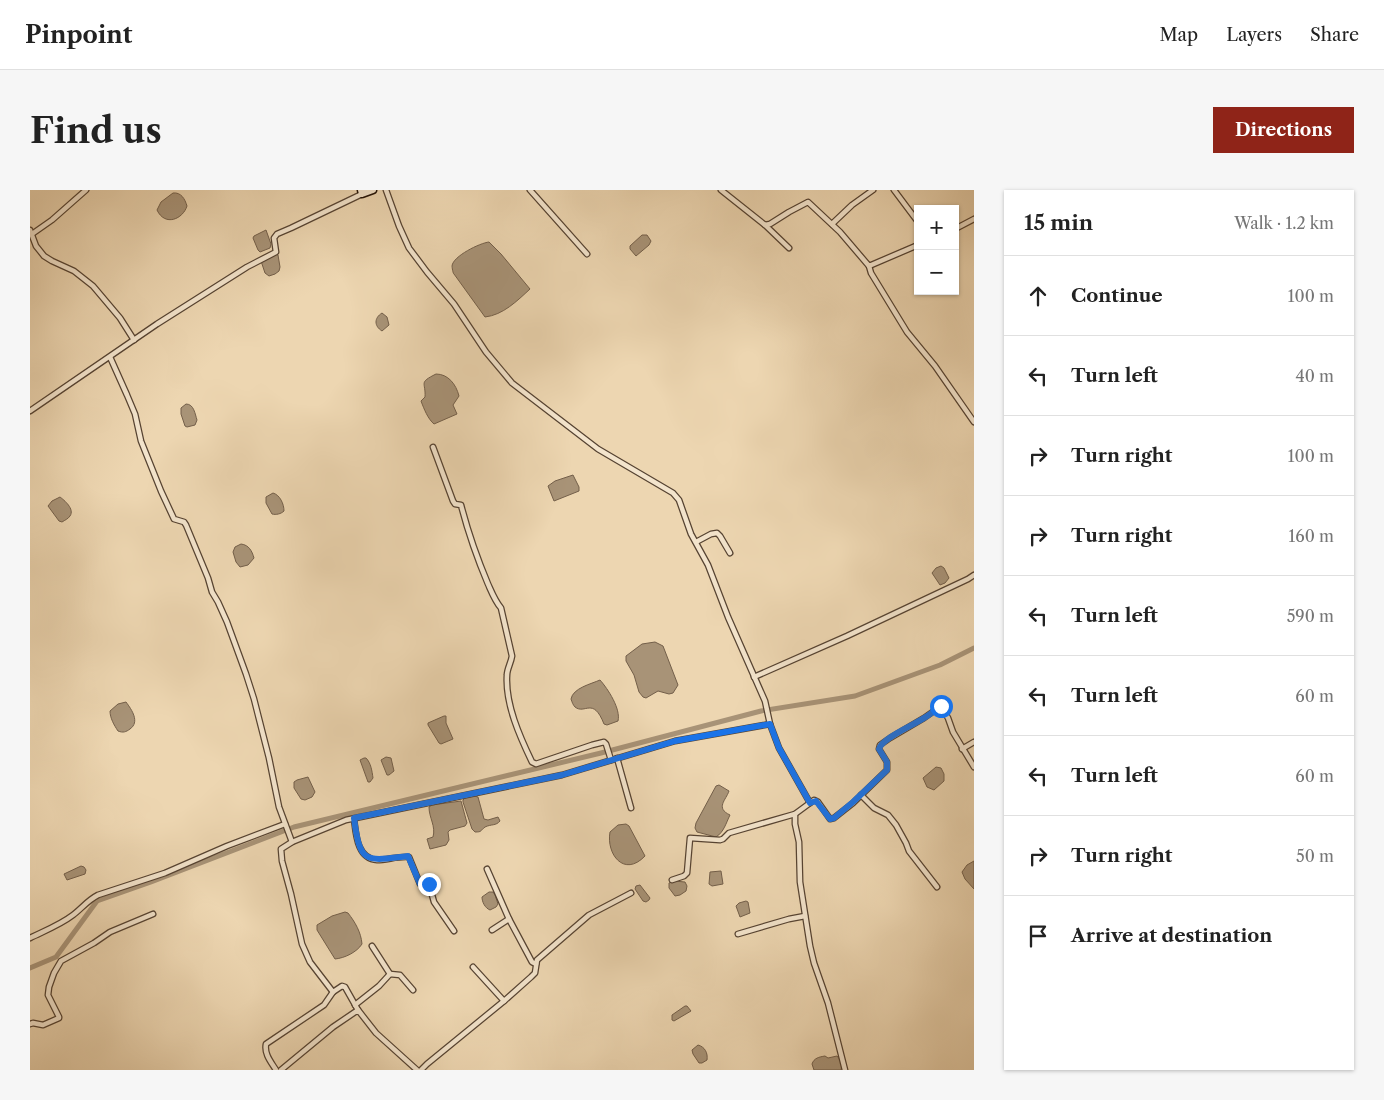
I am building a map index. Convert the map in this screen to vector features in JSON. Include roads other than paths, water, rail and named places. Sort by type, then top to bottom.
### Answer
[{"type":"street","points":[[86,190],[52,220],[31,232],[36,246],[44,256],[74,271],[93,286],[120,318],[134,340]]},
{"type":"street","points":[[30,411],[134,340],[247,267],[276,252],[274,238],[277,234],[361,192],[373,190]]},
{"type":"street","points":[[386,190],[398,226],[409,248],[426,272],[454,304],[486,352],[512,383],[598,449],[673,493],[679,500],[765,701],[779,748],[810,803]]},
{"type":"street","points":[[530,190],[587,254]]},
{"type":"street","points":[[720,190],[765,225],[789,248]]},
{"type":"street","points":[[832,224],[852,205],[873,190]]},
{"type":"street","points":[[894,190],[914,217]]},
{"type":"street","points":[[765,225],[808,202],[832,224],[869,266],[871,273],[907,332],[935,366],[974,422]]},
{"type":"street","points":[[959,227],[974,219]]},
{"type":"street","points":[[869,266],[914,247]]},
{"type":"street","points":[[110,357],[135,414],[140,441],[164,498],[174,519],[184,522],[186,525],[212,592],[227,622],[254,700],[273,774],[279,807],[292,842]]},
{"type":"street","points":[[433,447],[453,501],[455,504],[461,505],[474,548],[497,604],[502,608],[512,656],[512,662],[507,673],[508,696],[516,723],[532,762],[536,764],[604,742],[613,758],[631,808]]},
{"type":"street","points":[[696,542],[710,534],[717,533],[730,553]]},
{"type":"street","points":[[754,677],[968,580],[974,575]]},
{"type":"street","points":[[672,880],[687,873],[690,838],[720,840],[728,833],[795,814],[816,801],[830,819],[834,818],[887,770],[887,762],[879,749],[880,745],[941,706],[962,749],[974,767]]},
{"type":"street","points":[[333,992],[310,962],[302,944],[282,861],[281,850],[292,842],[354,818],[562,775],[613,758],[675,741],[770,723]]},
{"type":"street","points":[[962,749],[974,742]]},
{"type":"street","points":[[861,795],[874,808],[888,815],[896,825],[909,851],[937,887]]},
{"type":"street","points":[[795,814],[799,842],[800,882],[814,963],[828,1003],[845,1070]]},
{"type":"street","points":[[354,818],[356,835],[362,852],[367,858],[376,860],[409,857],[420,884],[429,884],[434,902],[454,931]]},
{"type":"street","points":[[30,938],[73,915],[93,897],[165,873],[226,846],[286,826]]},
{"type":"street","points":[[487,869],[509,919],[532,962],[536,964]]},
{"type":"street","points":[[422,1070],[426,1064],[531,977],[535,973],[537,960],[589,915],[631,893]]},
{"type":"street","points":[[30,1024],[43,1025],[59,1017],[48,995],[54,972],[62,961],[110,932],[153,914]]},
{"type":"street","points":[[738,934],[805,916]]},
{"type":"street","points":[[492,930],[509,919]]},
{"type":"street","points":[[372,946],[390,974]]},
{"type":"street","points":[[473,967],[504,1001]]},
{"type":"street","points":[[390,974],[400,975],[413,990]]},
{"type":"street","points":[[281,1070],[357,1008],[390,974]]},
{"type":"street","points":[[276,1070],[268,1057],[265,1049],[266,1044],[324,1004],[333,992],[342,986],[345,987],[357,1008],[376,1033],[417,1070]]},
{"type":"waterway","points":[[30,968],[56,957],[97,901],[294,827],[601,753],[761,711],[855,696],[940,665],[974,648]]}]
